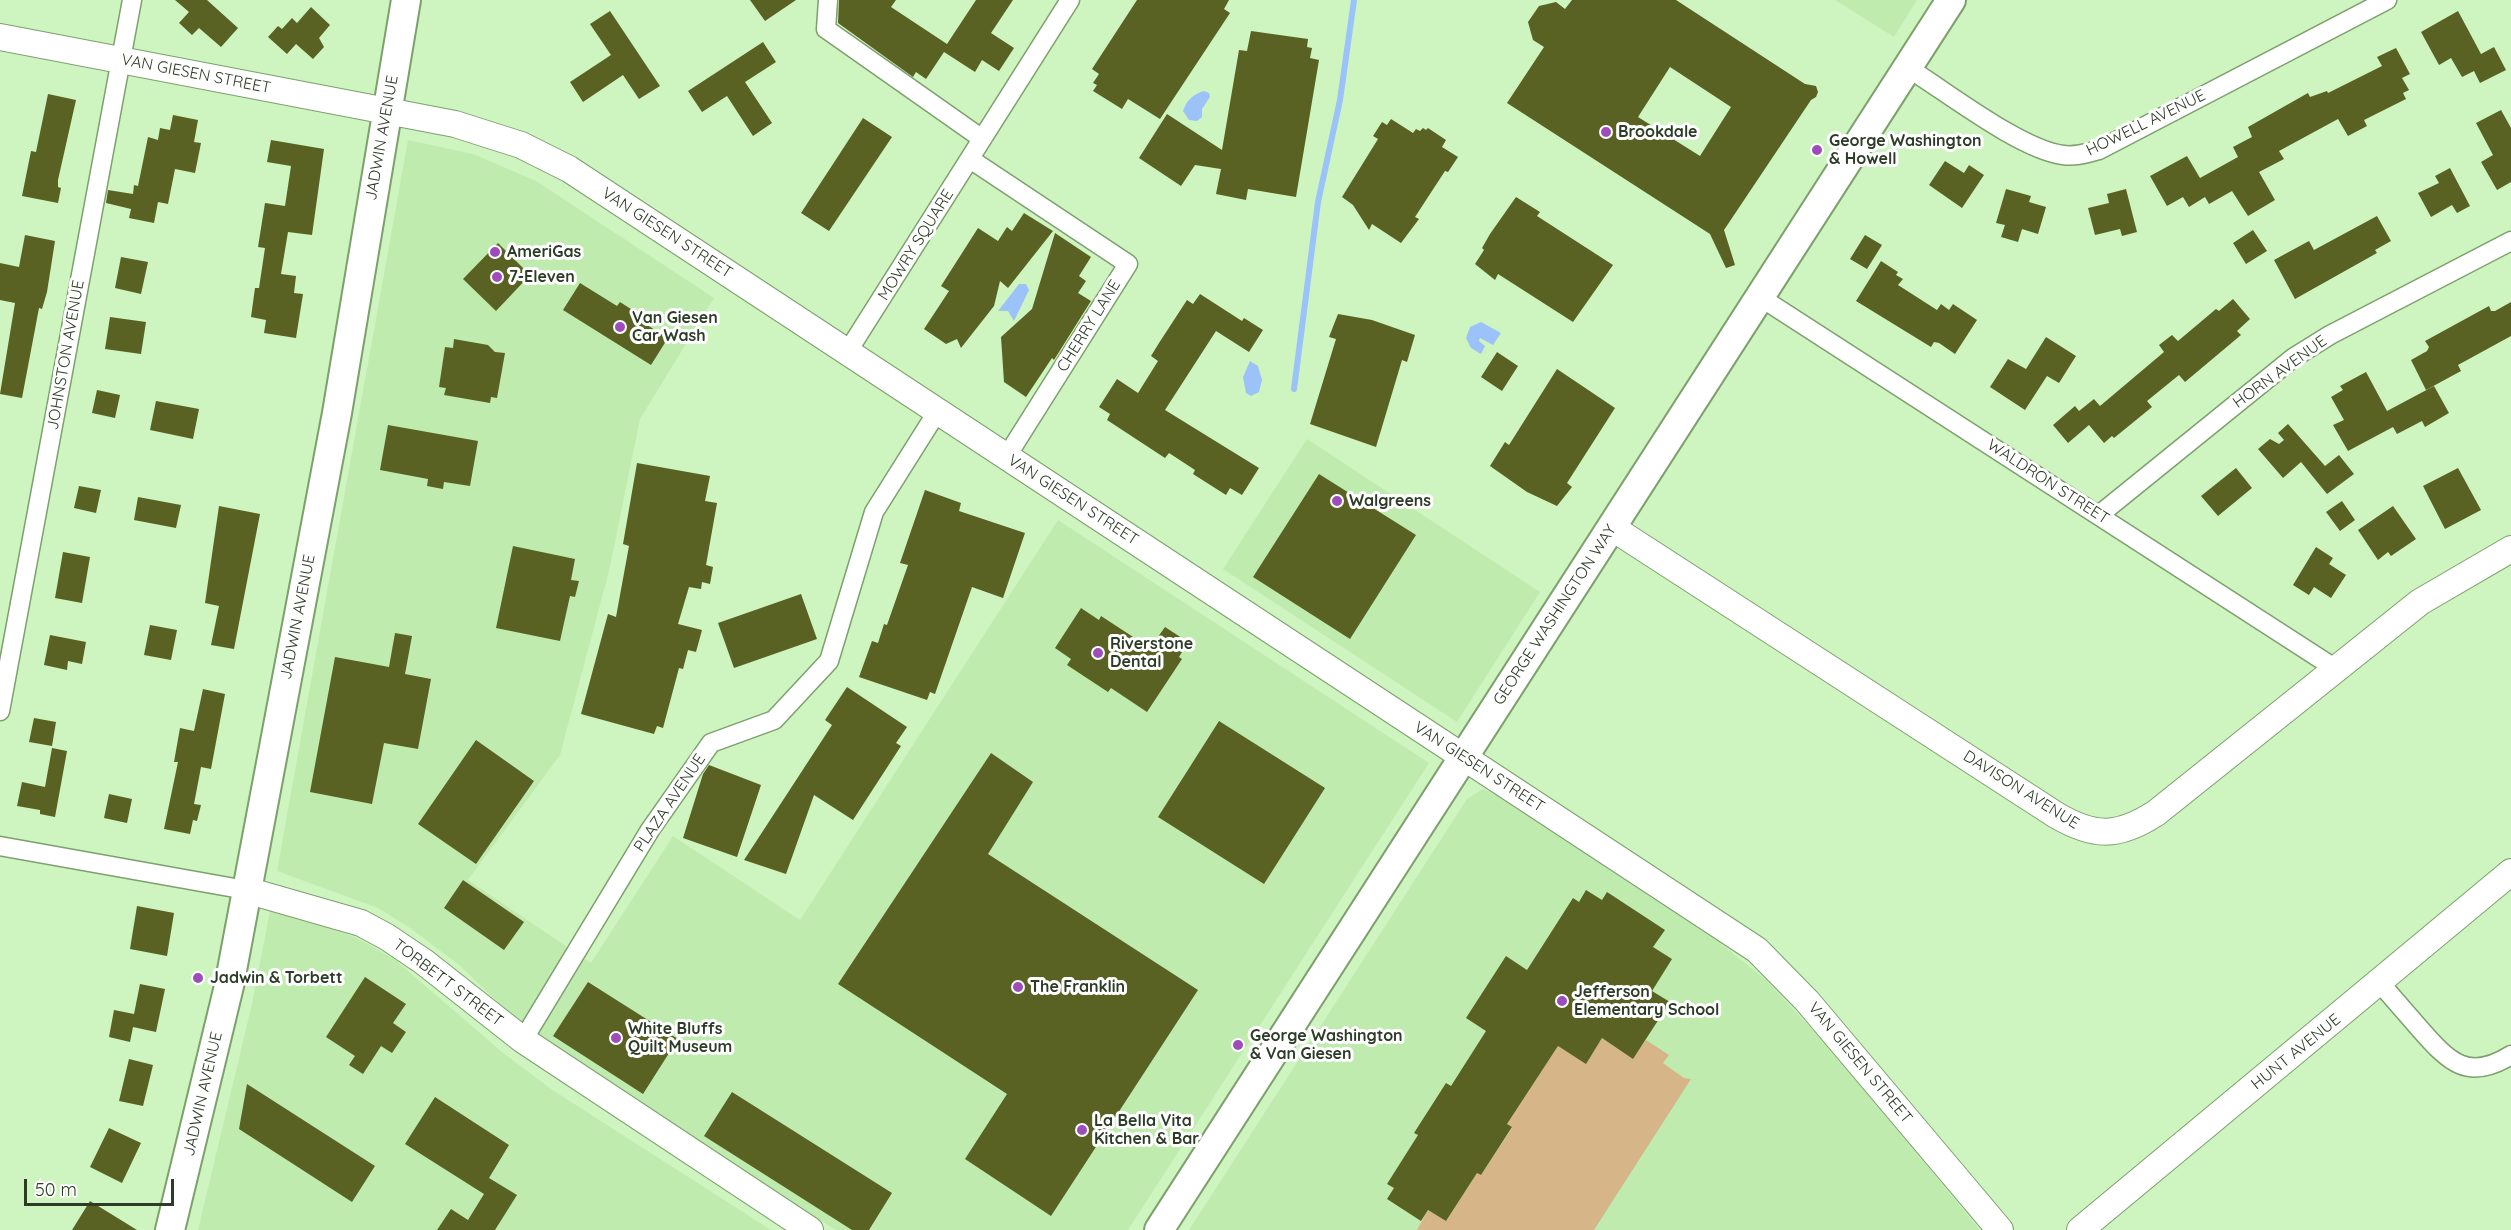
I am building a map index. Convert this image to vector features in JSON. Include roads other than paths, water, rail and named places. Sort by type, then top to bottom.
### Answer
[{"type":"main road","name":"JADWIN AVENUE","points":[[170,1230],[229,986],[337,413],[406,0]]},
{"type":"main road","name":"GEORGE WASHINGTON WAY","points":[[1159,1230],[1951,0]]},
{"type":"street","name":"JOHNSTON AVENUE","points":[[0,711],[132,0]]},
{"type":"street","points":[[828,0],[826,29],[981,138]]},
{"type":"street","name":"MOWRY SQUARE","points":[[848,351],[1070,0]]},
{"type":"street","name":"HOWELL AVENUE","points":[[1908,68],[2033,147],[2065,156],[2080,155],[2099,150],[2387,0]]},
{"type":"street","name":"VAN GIESEN STREET","points":[[0,37],[477,129],[545,156],[569,169],[1757,950],[1802,995],[2000,1230]]},
{"type":"street","name":"CHERRY LANE","points":[[970,159],[1128,264],[1007,456]]},
{"type":"street","name":"HORN AVENUE","points":[[2099,515],[2293,358],[2330,335],[2511,240]]},
{"type":"street","name":"WALDRON STREET","points":[[1760,297],[2336,669]]},
{"type":"street","name":"PLAZA AVENUE","points":[[523,1040],[650,830],[711,743],[774,720],[829,661],[874,512],[937,412]]},
{"type":"street","name":"DAVISON AVENUE","points":[[1611,527],[1985,769],[2085,830],[2126,830],[2143,822],[2420,602],[2511,549]]},
{"type":"street","name":"TORBETT STREET","points":[[0,846],[246,890],[361,923],[424,962],[523,1040],[810,1230]]},
{"type":"street","name":"HUNT AVENUE","points":[[2080,1230],[2511,872]]},
{"type":"street","points":[[2380,983],[2441,1053],[2457,1065],[2470,1068],[2484,1067],[2511,1055]]},
{"type":"water","points":[[1204,91],[1209,93],[1210,97],[1202,109],[1202,117],[1197,121],[1189,120],[1183,111],[1186,104],[1190,98]]},
{"type":"water","points":[[1019,284],[1026,284],[1029,290],[1014,321],[1008,311],[998,311]]},
{"type":"water","points":[[1481,322],[1501,333],[1493,345],[1480,338],[1479,341],[1485,346],[1481,354],[1471,348],[1466,338],[1470,327]]},
{"type":"water","points":[[1250,361],[1258,366],[1262,380],[1259,392],[1251,396],[1246,393],[1243,377]]},
{"type":"waterway","points":[[1294,389],[1318,202],[1340,100],[1354,0]]},
{"type":"place","name":"Brookdale","points":[[1606,132]]},
{"type":"place","name":"George Washington & Howell","points":[[1817,150]]},
{"type":"place","name":"AmeriGas","points":[[495,252]]},
{"type":"place","name":"7-Eleven","points":[[497,277]]},
{"type":"place","name":"Van Giesen Car Wash","points":[[620,327]]},
{"type":"place","name":"Walgreens","points":[[1337,501]]},
{"type":"place","name":"Riverstone Dental","points":[[1098,653]]},
{"type":"place","name":"Jadwin & Torbett","points":[[198,978]]},
{"type":"place","name":"The Franklin","points":[[1018,987]]},
{"type":"place","name":"Jefferson Elementary School","points":[[1562,1001]]},
{"type":"place","name":"White Bluffs Quilt Museum","points":[[616,1038]]},
{"type":"place","name":"George Washington & Van Giesen","points":[[1238,1045]]},
{"type":"place","name":"La Bella Vita Kitchen & Bar","points":[[1082,1130]]}]
